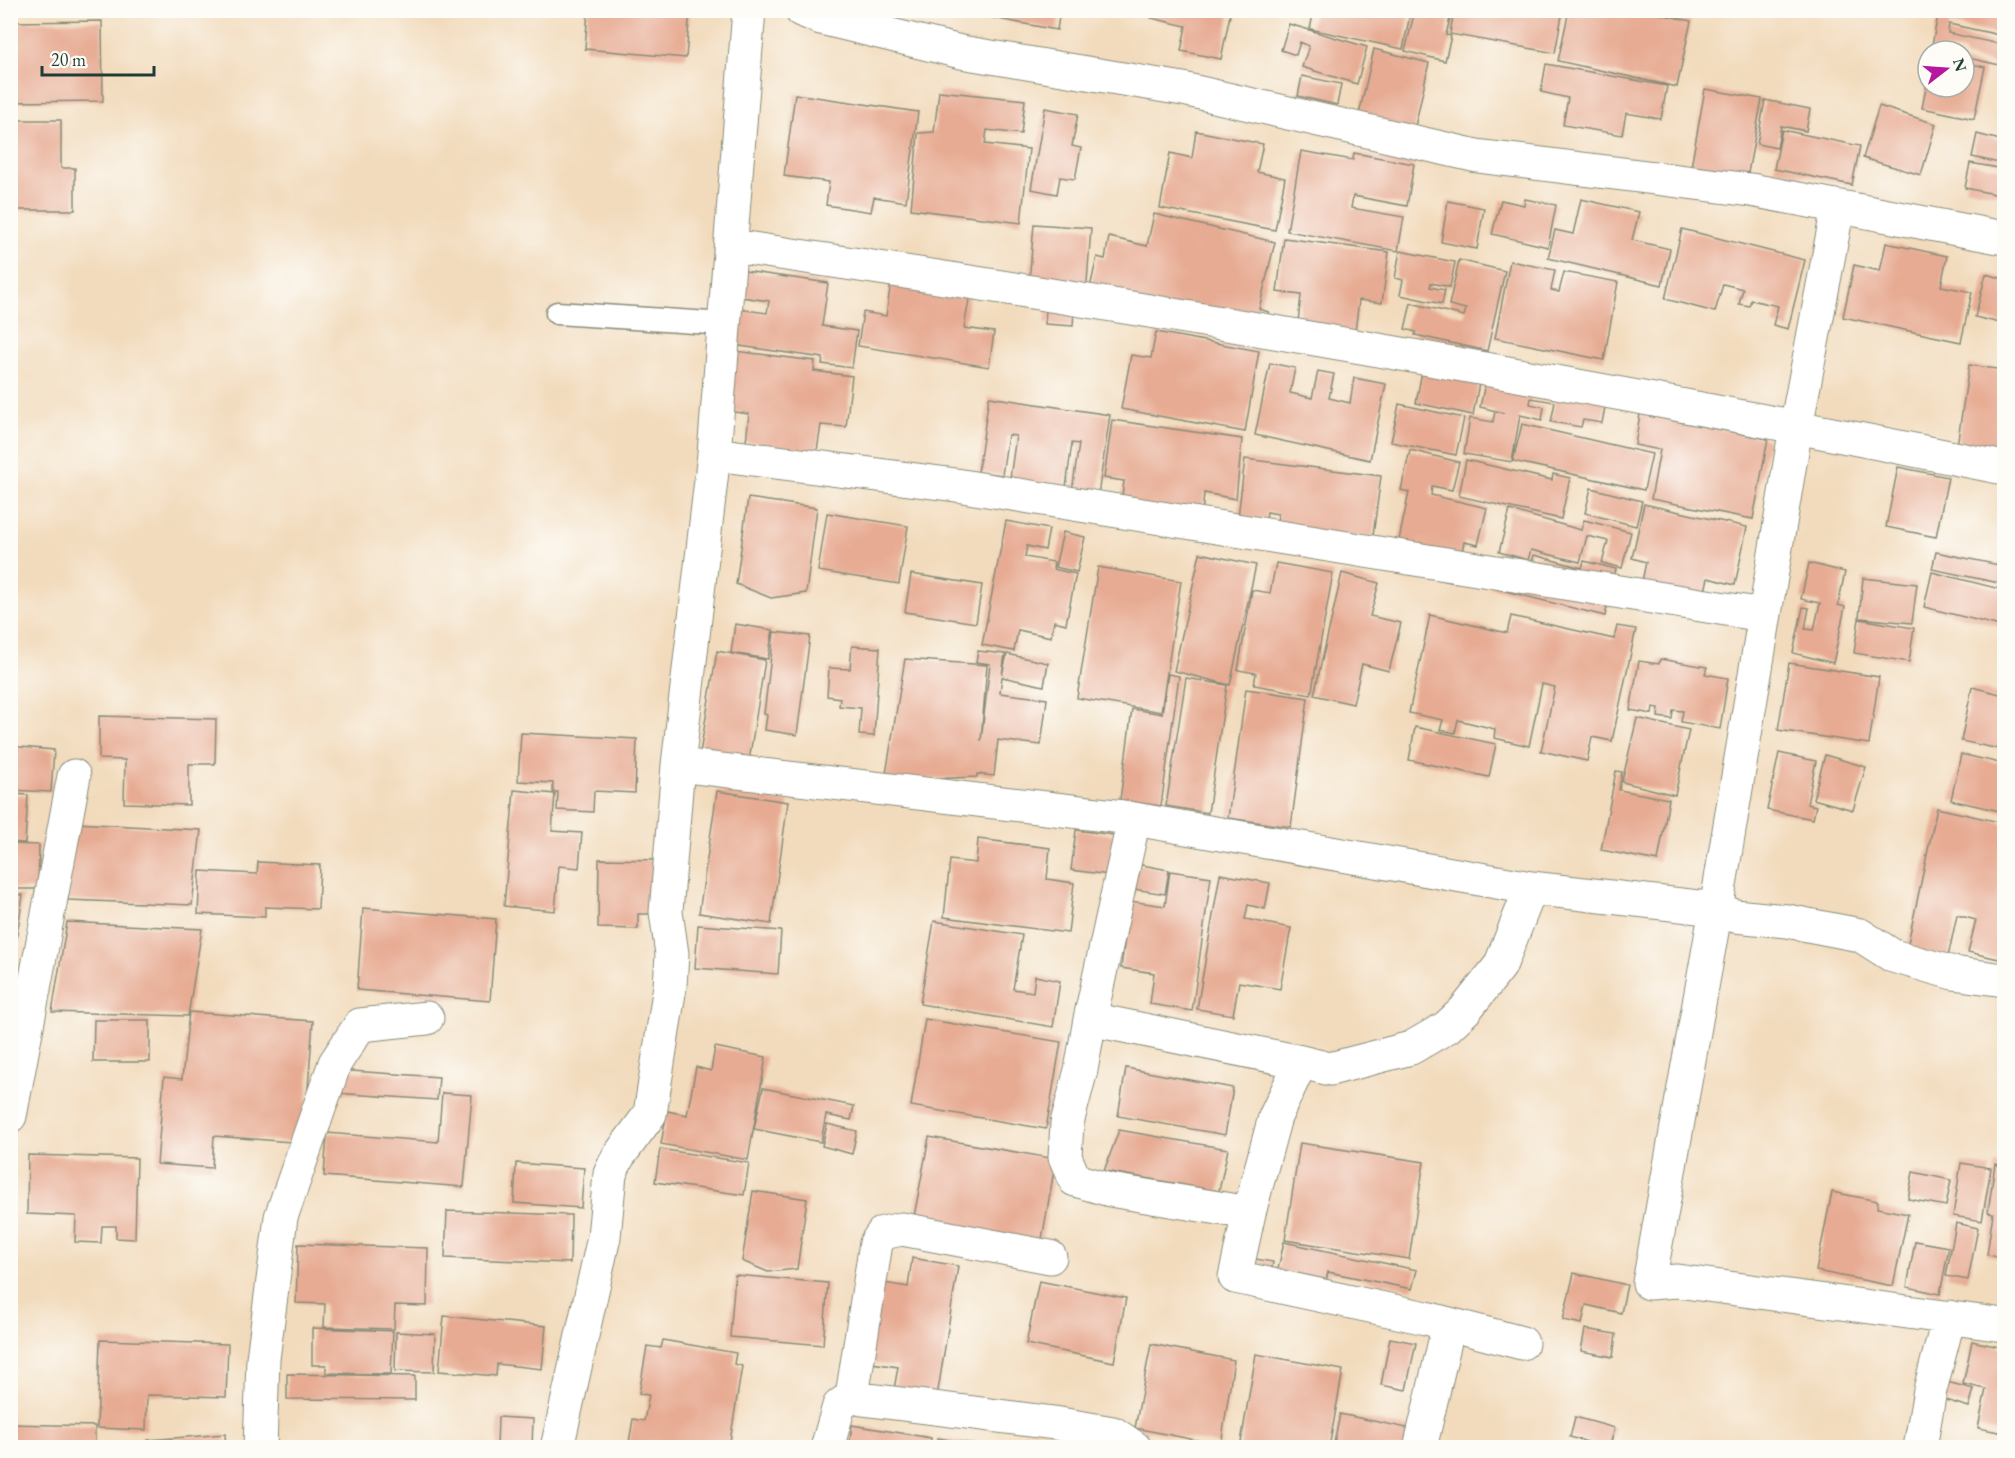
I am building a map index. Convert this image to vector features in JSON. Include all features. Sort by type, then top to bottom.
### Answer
[{"type":"street","points":[[557,1448],[604,1237],[610,1174],[618,1157],[650,1114],[656,1080],[672,954],[666,912],[678,765],[714,454],[749,10]]},
{"type":"street","points":[[801,10],[821,18],[961,52],[1183,89],[1477,156],[1750,190],[2004,238]]},
{"type":"street","points":[[1838,207],[1796,427],[1716,909],[1649,1283],[1677,1281],[2004,1325]]},
{"type":"street","points":[[732,246],[973,281],[1357,346],[2004,468]]},
{"type":"street","points":[[714,454],[956,485],[1763,615]]},
{"type":"street","points":[[678,765],[1134,819],[1531,888],[1716,909],[1735,916],[1787,921],[1860,935],[1893,956],[1953,973],[2004,980]]},
{"type":"street","points":[[10,1116],[74,776]]},
{"type":"street","points":[[1134,819],[1089,1019],[1081,1070],[1067,1123],[1065,1157],[1075,1180],[1110,1190],[1249,1213]]},
{"type":"street","points":[[1089,1019],[1330,1069],[1411,1048],[1447,1028],[1465,1010],[1500,966],[1531,888]]},
{"type":"street","points":[[260,1448],[263,1359],[281,1217],[335,1063],[360,1025],[427,1018]]},
{"type":"street","points":[[1301,1062],[1275,1117],[1249,1213],[1235,1277],[1449,1324],[1522,1343]]},
{"type":"street","points":[[827,1448],[839,1406],[852,1396],[876,1243],[883,1233],[902,1229],[1050,1257]]},
{"type":"street","points":[[1920,1448],[1930,1390],[1949,1317]]},
{"type":"street","points":[[1420,1448],[1449,1324]]},
{"type":"street","points":[[852,1396],[1113,1433],[1135,1448]]},
{"type":"lane","points":[[557,313],[725,324]]},
{"type":"building","points":[[588,10],[690,10],[686,58],[585,49]]},
{"type":"building","points":[[983,10],[1060,10],[1057,30],[982,16]]},
{"type":"building","points":[[1153,10],[1231,10],[1221,59],[1181,51],[1186,26],[1151,18]]},
{"type":"building","points":[[1314,10],[1411,10],[1403,49],[1310,29]]},
{"type":"building","points":[[1415,10],[1452,10],[1446,35],[1451,36],[1445,61],[1405,51]]},
{"type":"building","points":[[1454,10],[1563,10],[1555,53],[1450,34]]},
{"type":"building","points":[[1569,10],[1643,10],[1691,21],[1677,87],[1558,61]]},
{"type":"building","points":[[1939,10],[1976,10],[2004,16],[2004,36],[1949,24],[1948,33],[1976,39],[1933,39]]},
{"type":"building","points":[[102,21],[103,101],[10,102],[10,22]]},
{"type":"building","points":[[1289,24],[1367,47],[1357,84],[1302,67],[1309,46],[1300,42],[1296,55],[1281,50]]},
{"type":"building","points":[[1976,39],[2004,45],[2004,66],[1976,60]]},
{"type":"building","points":[[1374,49],[1429,63],[1413,136],[1357,123]]},
{"type":"building","points":[[1546,64],[1667,86],[1661,119],[1626,113],[1622,135],[1563,125],[1568,98],[1541,92]]},
{"type":"building","points":[[1976,65],[1985,67],[1974,119],[1922,108],[1924,99],[1976,99]]},
{"type":"building","points":[[1302,76],[1341,84],[1337,105],[1298,96]]},
{"type":"building","points":[[1705,89],[1762,99],[1747,178],[1691,167]]},
{"type":"building","points":[[939,91],[1025,100],[1021,134],[987,130],[985,144],[1029,149],[1021,223],[911,209],[918,133],[934,132]]},
{"type":"building","points":[[795,94],[918,112],[906,202],[874,197],[871,212],[826,205],[829,182],[784,176]]},
{"type":"building","points":[[1765,100],[1810,109],[1806,131],[1781,126],[1777,148],[1757,144]]},
{"type":"building","points":[[1879,106],[1936,124],[1921,175],[1863,158]]},
{"type":"building","points":[[1045,108],[1078,114],[1072,146],[1081,148],[1075,179],[1060,177],[1057,194],[1031,189]]},
{"type":"building","points":[[10,120],[61,120],[61,168],[75,168],[75,210],[10,210]]},
{"type":"building","points":[[1782,130],[1860,146],[1852,185],[1774,169]]},
{"type":"building","points":[[1196,131],[1263,144],[1257,172],[1285,178],[1275,230],[1160,208],[1170,153],[1192,158]]},
{"type":"building","points":[[1977,134],[2004,141],[2004,164],[1972,157]]},
{"type":"building","points":[[1301,151],[1353,160],[1354,153],[1414,164],[1407,206],[1353,196],[1351,208],[1404,217],[1398,251],[1287,231]]},
{"type":"building","points":[[1970,163],[2004,169],[2004,196],[1965,188]]},
{"type":"building","points":[[1525,199],[1556,205],[1548,247],[1492,234],[1501,200],[1524,205]]},
{"type":"building","points":[[1581,199],[1639,212],[1632,240],[1670,249],[1662,285],[1548,258],[1555,230],[1573,234]]},
{"type":"building","points":[[1448,201],[1484,208],[1477,249],[1441,242]]},
{"type":"building","points":[[1154,214],[1275,242],[1259,309],[1269,312],[1263,337],[1086,305],[1097,257],[1105,259],[1109,237],[1147,246]]},
{"type":"building","points":[[1034,224],[1091,228],[1086,296],[1075,296],[1073,326],[1045,324],[1046,308],[1027,307]]},
{"type":"building","points":[[1682,229],[1805,260],[1788,329],[1773,325],[1778,306],[1751,300],[1749,306],[1739,304],[1743,289],[1723,284],[1715,312],[1665,299]]},
{"type":"building","points":[[1284,238],[1389,252],[1382,303],[1359,300],[1354,340],[1297,332],[1301,295],[1277,292]]},
{"type":"building","points":[[1886,243],[1947,256],[1941,286],[1972,292],[1961,342],[1843,317],[1854,265],[1880,271]]},
{"type":"building","points":[[1400,251],[1455,262],[1450,287],[1431,283],[1430,287],[1445,290],[1442,304],[1400,295],[1403,280],[1395,278]]},
{"type":"building","points":[[1459,260],[1505,271],[1487,351],[1415,335],[1416,332],[1405,329],[1411,303],[1464,316],[1466,309],[1449,305]]},
{"type":"building","points":[[1510,261],[1555,270],[1551,290],[1559,292],[1564,272],[1618,282],[1604,360],[1495,338]]},
{"type":"building","points":[[738,270],[828,283],[822,326],[857,331],[852,368],[822,364],[823,358],[726,344],[731,308],[767,313],[769,301],[734,296]]},
{"type":"building","points":[[1986,274],[2004,279],[2004,324],[1975,317]]},
{"type":"building","points":[[891,281],[970,294],[964,328],[994,332],[989,367],[858,346],[863,312],[886,316]]},
{"type":"building","points":[[1156,332],[1259,351],[1245,432],[1121,409],[1131,355],[1151,358]]},
{"type":"building","points":[[735,351],[815,361],[814,371],[852,376],[846,427],[821,425],[817,451],[746,442],[749,414],[728,411]]},
{"type":"building","points":[[1270,363],[1295,368],[1290,393],[1312,398],[1318,371],[1334,374],[1329,398],[1350,403],[1354,378],[1386,384],[1370,460],[1255,435]]},
{"type":"building","points":[[1969,365],[2004,370],[2004,461],[1956,453]]},
{"type":"building","points":[[1423,366],[1480,378],[1473,415],[1416,403]]},
{"type":"building","points":[[1487,374],[1607,397],[1602,423],[1583,420],[1581,427],[1551,422],[1555,402],[1531,398],[1530,404],[1544,407],[1542,420],[1520,415],[1512,462],[1464,454],[1470,418],[1493,422],[1495,411],[1504,413],[1480,407]]},
{"type":"building","points":[[989,397],[1110,415],[1098,495],[1072,491],[1079,444],[1072,443],[1066,487],[1010,478],[1016,436],[1008,435],[1002,475],[978,472]]},
{"type":"building","points":[[1399,404],[1464,418],[1456,455],[1391,442]]},
{"type":"building","points":[[1640,414],[1768,439],[1753,519],[1651,499],[1660,450],[1635,445]]},
{"type":"building","points":[[1112,420],[1242,439],[1236,499],[1204,493],[1202,515],[1121,504],[1124,481],[1104,478]]},
{"type":"building","points":[[1522,424],[1652,454],[1644,490],[1513,461]]},
{"type":"building","points":[[1410,450],[1459,462],[1452,490],[1432,486],[1431,495],[1487,508],[1478,545],[1464,542],[1455,583],[1393,569],[1409,492],[1401,490]]},
{"type":"building","points":[[1245,459],[1381,476],[1373,536],[1274,546],[1278,514],[1267,512],[1266,520],[1238,517]]},
{"type":"building","points":[[1466,460],[1552,480],[1553,474],[1570,478],[1561,519],[1459,496]]},
{"type":"building","points":[[1898,467],[1948,477],[1936,537],[1886,527]]},
{"type":"building","points":[[1591,488],[1642,501],[1636,526],[1585,513]]},
{"type":"building","points":[[748,498],[817,508],[806,593],[771,598],[736,584]]},
{"type":"building","points":[[1644,504],[1747,527],[1735,585],[1708,578],[1703,600],[1641,586],[1646,562],[1632,558]]},
{"type":"building","points":[[1510,510],[1581,530],[1584,520],[1631,532],[1622,568],[1602,563],[1608,541],[1587,536],[1580,562],[1531,550],[1528,560],[1499,552]]},
{"type":"building","points":[[827,513],[908,526],[899,584],[818,571]]},
{"type":"building","points":[[1006,521],[1049,529],[1045,550],[1027,546],[1025,557],[1054,562],[1053,569],[1076,574],[1066,624],[1054,621],[1051,637],[1018,630],[1014,651],[982,645]]},
{"type":"building","points":[[1063,532],[1085,537],[1077,572],[1055,567]]},
{"type":"building","points":[[1936,552],[2004,566],[2004,584],[1932,569]]},
{"type":"building","points":[[1200,553],[1256,565],[1230,685],[1174,671]]},
{"type":"building","points":[[1534,555],[1582,568],[1584,561],[1616,569],[1605,616],[1489,587],[1531,566]]},
{"type":"building","points":[[1276,563],[1333,573],[1311,695],[1254,685],[1256,673],[1238,670],[1252,590],[1270,593]]},
{"type":"building","points":[[1809,563],[1845,572],[1838,605],[1845,607],[1833,663],[1793,653],[1803,607],[1809,608],[1805,629],[1814,630],[1820,603],[1801,599]]},
{"type":"building","points":[[1098,567],[1181,581],[1161,712],[1077,698]]},
{"type":"building","points":[[1932,572],[2004,590],[2004,627],[1924,607]]},
{"type":"building","points":[[1342,573],[1379,583],[1370,616],[1401,623],[1389,671],[1362,664],[1353,704],[1314,695]]},
{"type":"building","points":[[911,574],[982,585],[976,623],[905,612]]},
{"type":"building","points":[[1863,578],[1917,584],[1912,623],[1859,618]]},
{"type":"building","points":[[1430,615],[1507,633],[1511,616],[1614,639],[1617,626],[1636,629],[1612,741],[1592,737],[1587,761],[1541,751],[1555,687],[1542,684],[1529,746],[1494,738],[1495,729],[1458,720],[1455,733],[1440,730],[1443,720],[1409,713]]},
{"type":"building","points":[[1859,619],[1914,628],[1909,662],[1854,653]]},
{"type":"building","points":[[735,624],[773,630],[768,659],[731,653]]},
{"type":"building","points":[[774,632],[810,636],[797,735],[765,730],[767,715],[764,714]]},
{"type":"building","points":[[852,646],[880,648],[874,736],[859,735],[861,708],[839,706],[840,698],[827,696],[829,668],[850,669]]},
{"type":"building","points":[[717,651],[765,660],[749,761],[700,753]]},
{"type":"building","points":[[978,651],[1005,654],[1002,675],[1007,654],[1048,663],[1044,686],[1002,677],[1000,693],[1047,699],[1041,745],[998,740],[994,776],[977,774],[977,777],[924,779],[884,786],[905,659],[987,665],[981,741],[990,664],[976,662]]},
{"type":"building","points":[[1660,659],[1707,667],[1705,674],[1728,678],[1720,729],[1681,722],[1683,711],[1673,710],[1672,719],[1658,717],[1659,708],[1653,707],[1652,714],[1630,710],[1639,661],[1659,664]]},
{"type":"building","points":[[1789,663],[1879,677],[1869,744],[1778,730]]},
{"type":"building","points":[[1168,674],[1179,676],[1161,806],[1120,800],[1132,709],[1162,714]]},
{"type":"building","points":[[1186,678],[1227,685],[1208,813],[1166,806]]},
{"type":"building","points":[[1972,687],[2004,695],[2004,750],[1961,741]]},
{"type":"building","points":[[1246,689],[1308,698],[1291,827],[1228,818]]},
{"type":"building","points":[[99,716],[216,719],[215,764],[189,764],[189,805],[124,803],[125,760],[99,759]]},
{"type":"building","points":[[1637,718],[1689,730],[1675,795],[1622,782]]},
{"type":"building","points":[[1415,727],[1496,744],[1489,777],[1409,760]]},
{"type":"building","points":[[521,733],[637,739],[635,793],[594,791],[593,812],[557,810],[558,792],[553,792],[553,783],[518,781]]},
{"type":"building","points":[[10,746],[54,750],[51,792],[10,790]]},
{"type":"building","points":[[1779,753],[1816,761],[1807,804],[1816,806],[1813,819],[1767,810]]},
{"type":"building","points":[[1961,754],[2004,764],[2004,812],[1951,800]]},
{"type":"building","points":[[1825,755],[1866,767],[1853,810],[1813,799]]},
{"type":"building","points":[[1616,771],[1622,772],[1619,790],[1669,799],[1658,861],[1601,850]]},
{"type":"building","points":[[514,790],[555,794],[552,831],[582,833],[579,868],[559,866],[555,911],[504,906]]},
{"type":"building","points":[[717,791],[788,802],[771,924],[699,913]]},
{"type":"building","points":[[10,794],[28,795],[25,843],[10,842]]},
{"type":"building","points":[[1937,808],[2004,823],[2004,935],[1999,959],[1968,952],[1976,920],[1957,915],[1946,966],[1905,957]]},
{"type":"building","points":[[76,823],[201,830],[192,905],[68,900]]},
{"type":"building","points":[[1076,830],[1114,835],[1109,875],[1071,870]]},
{"type":"building","points":[[978,839],[1050,848],[1047,879],[1074,883],[1068,933],[944,917],[950,860],[976,863]]},
{"type":"building","points":[[10,844],[39,845],[38,889],[10,889]]},
{"type":"building","points":[[599,859],[659,860],[658,914],[638,914],[638,929],[598,928]]},
{"type":"building","points":[[258,862],[320,865],[318,909],[265,907],[265,917],[198,914],[200,871],[257,874]]},
{"type":"building","points":[[1137,864],[1169,870],[1165,894],[1133,889]]},
{"type":"building","points":[[1170,871],[1211,877],[1192,1011],[1150,1004],[1154,973],[1121,968],[1130,901],[1165,906]]},
{"type":"building","points":[[1220,874],[1270,883],[1265,909],[1248,905],[1245,919],[1291,928],[1280,989],[1239,982],[1233,1015],[1197,1009]]},
{"type":"building","points":[[10,894],[23,895],[12,969],[10,969]]},
{"type":"building","points":[[363,908],[496,919],[490,1001],[357,990]]},
{"type":"building","points":[[934,921],[1022,935],[1013,989],[1033,992],[1035,976],[1060,981],[1053,1027],[920,1004]]},
{"type":"building","points":[[67,922],[202,929],[188,1016],[52,1012]]},
{"type":"building","points":[[698,925],[781,931],[778,974],[695,968]]},
{"type":"building","points":[[189,1012],[313,1021],[304,1143],[214,1136],[212,1168],[157,1164],[164,1077],[182,1079]]},
{"type":"building","points":[[925,1019],[1061,1042],[1046,1129],[911,1106]]},
{"type":"building","points":[[94,1020],[150,1020],[150,1062],[93,1062]]},
{"type":"building","points":[[715,1047],[766,1057],[748,1160],[661,1144],[667,1111],[687,1115],[696,1067],[711,1071]]},
{"type":"building","points":[[1126,1068],[1233,1088],[1225,1135],[1118,1116]]},
{"type":"building","points":[[337,1070],[439,1077],[437,1100],[335,1093]]},
{"type":"building","points":[[763,1088],[854,1106],[851,1120],[826,1115],[821,1142],[754,1129]]},
{"type":"building","points":[[442,1093],[472,1095],[464,1187],[324,1176],[327,1133],[438,1142]]},
{"type":"building","points":[[827,1124],[857,1131],[852,1154],[822,1146]]},
{"type":"building","points":[[1119,1130],[1228,1149],[1219,1191],[1104,1171]]},
{"type":"building","points":[[929,1137],[1056,1159],[1041,1245],[913,1222]]},
{"type":"building","points":[[1300,1143],[1424,1162],[1409,1259],[1285,1240]]},
{"type":"building","points":[[660,1149],[749,1163],[744,1195],[655,1182]]},
{"type":"building","points":[[28,1155],[137,1158],[135,1239],[116,1238],[116,1226],[102,1226],[101,1243],[75,1242],[76,1216],[27,1214]]},
{"type":"building","points":[[516,1163],[584,1168],[581,1208],[514,1203]]},
{"type":"building","points":[[1961,1163],[1991,1168],[1982,1221],[1953,1216]]},
{"type":"building","points":[[1995,1164],[2004,1166],[2004,1258],[1987,1255],[1993,1213],[1988,1212]]},
{"type":"building","points":[[1913,1172],[1951,1180],[1946,1206],[1908,1199]]},
{"type":"building","points":[[753,1191],[807,1199],[797,1269],[768,1272],[742,1261]]},
{"type":"building","points":[[1832,1192],[1878,1201],[1877,1208],[1908,1214],[1893,1286],[1816,1271]]},
{"type":"building","points":[[447,1211],[571,1215],[570,1263],[445,1258]]},
{"type":"building","points":[[1956,1223],[1978,1228],[1968,1280],[1946,1276]]},
{"type":"building","points":[[1915,1241],[1949,1247],[1940,1294],[1907,1287]]},
{"type":"building","points":[[1284,1242],[1417,1270],[1412,1289],[1328,1272],[1321,1302],[1273,1292]]},
{"type":"building","points":[[298,1244],[428,1248],[427,1306],[395,1305],[394,1329],[324,1327],[325,1304],[296,1303]]},
{"type":"building","points":[[912,1258],[958,1266],[936,1403],[893,1395],[898,1367],[865,1362],[878,1282],[908,1287]]},
{"type":"building","points":[[1250,1258],[1273,1262],[1269,1283],[1246,1278]]},
{"type":"building","points":[[1574,1273],[1627,1285],[1621,1313],[1586,1305],[1582,1324],[1563,1320]]},
{"type":"building","points":[[735,1275],[828,1283],[823,1345],[730,1337]]},
{"type":"building","points":[[1039,1281],[1126,1298],[1114,1362],[1026,1344]]},
{"type":"building","points":[[444,1316],[546,1326],[542,1369],[497,1364],[496,1376],[439,1371]]},
{"type":"building","points":[[312,1328],[393,1331],[391,1374],[326,1373],[326,1365],[312,1365]]},
{"type":"building","points":[[1585,1329],[1616,1334],[1613,1357],[1581,1351]]},
{"type":"building","points":[[396,1332],[435,1334],[434,1372],[395,1371]]},
{"type":"building","points":[[1390,1338],[1416,1343],[1406,1390],[1381,1385]]},
{"type":"building","points":[[100,1340],[228,1344],[226,1397],[147,1395],[146,1430],[97,1428]]},
{"type":"building","points":[[663,1340],[736,1353],[734,1364],[742,1366],[729,1448],[628,1448],[633,1419],[644,1421],[649,1395],[639,1394],[647,1346],[661,1348]]},
{"type":"building","points":[[1972,1341],[2004,1348],[2004,1433],[1978,1428],[1986,1389],[1963,1384]]},
{"type":"building","points":[[1151,1344],[1234,1360],[1221,1445],[1135,1428]]},
{"type":"building","points":[[1256,1354],[1343,1370],[1329,1448],[1240,1448]]},
{"type":"building","points":[[287,1374],[415,1376],[415,1400],[287,1399]]},
{"type":"building","points":[[1947,1382],[1974,1389],[1969,1407],[1942,1399]]},
{"type":"building","points":[[1340,1414],[1412,1429],[1408,1448],[1333,1448]]},
{"type":"building","points":[[498,1417],[533,1419],[532,1448],[497,1448]]},
{"type":"building","points":[[1575,1417],[1615,1428],[1609,1448],[1570,1437]]},
{"type":"building","points":[[10,1424],[95,1426],[95,1448],[10,1448]]},
{"type":"building","points":[[852,1425],[931,1438],[930,1448],[849,1448]]},
{"type":"building","points":[[225,1434],[226,1448],[148,1448],[148,1440]]},
{"type":"building","points":[[938,1438],[986,1446],[986,1448],[936,1448]]}]
